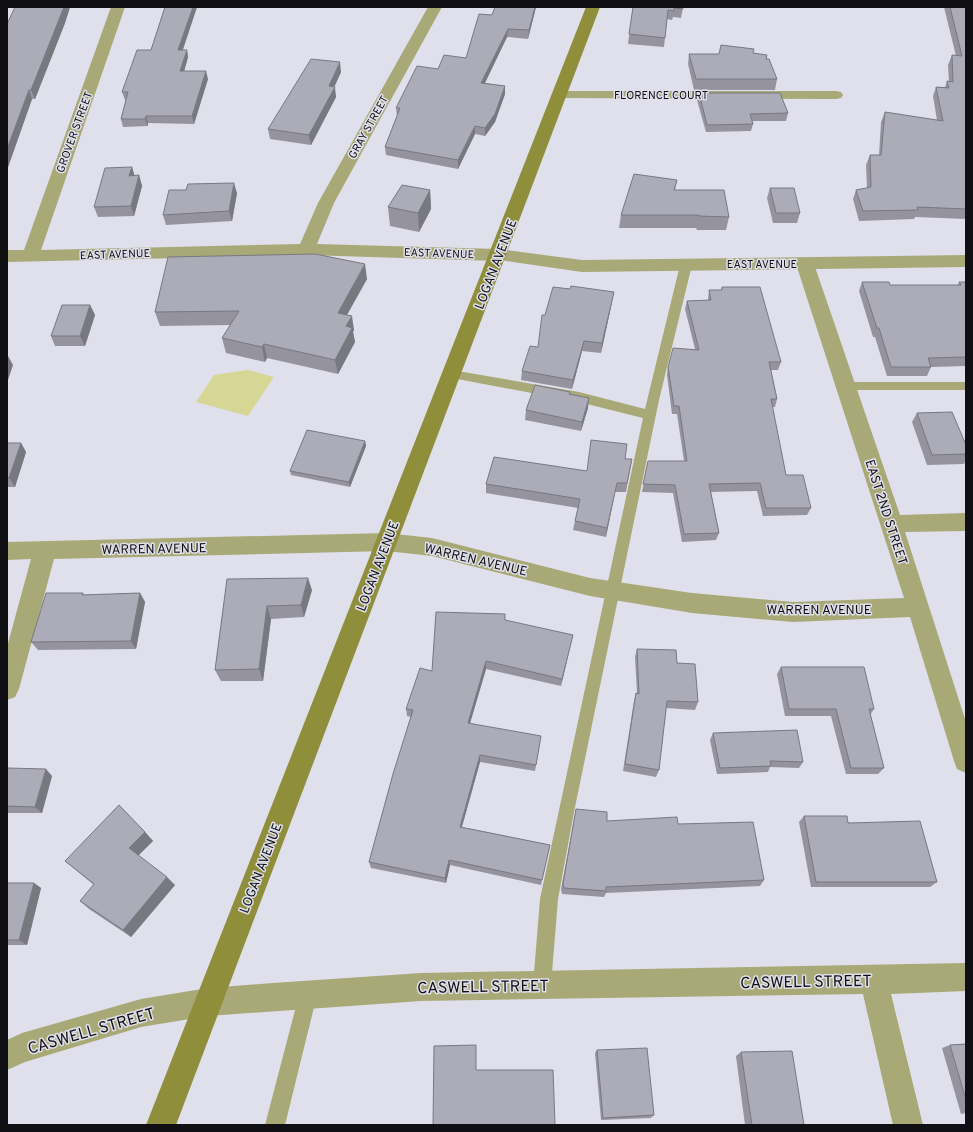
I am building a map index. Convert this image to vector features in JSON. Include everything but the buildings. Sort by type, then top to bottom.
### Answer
[{"type":"main road","name":"LOGAN AVENUE","points":[[161,1125],[593,7]]},
{"type":"street","name":"GROVER STREET","points":[[30,256],[118,7]]},
{"type":"street","name":"GRAY STREET","points":[[306,249],[326,203],[435,7]]},
{"type":"street","name":"FLORENCE COURT","points":[[559,96],[836,95]]},
{"type":"street","name":"EAST AVENUE","points":[[7,256],[306,249],[498,255],[582,266],[966,261]]},
{"type":"street","name":"EAST 2ND STREET","points":[[804,264],[847,386],[892,524],[966,761]]},
{"type":"street","points":[[892,524],[966,522]]},
{"type":"street","name":"WARREN AVENUE","points":[[7,551],[386,542],[432,547],[590,587],[692,602],[793,612],[918,607]]},
{"type":"street","points":[[7,689],[45,550]]},
{"type":"street","name":"CASWELL STREET","points":[[7,1055],[22,1048],[141,1013],[208,1002],[421,986],[874,980],[966,977]]},
{"type":"street","points":[[874,980],[908,1125]]},
{"type":"lane","points":[[542,985],[549,899],[611,590],[649,415],[686,265]]},
{"type":"lane","points":[[452,374],[579,397],[649,415]]},
{"type":"lane","points":[[847,386],[899,388],[966,386]]},
{"type":"lane","points":[[275,1125],[308,995]]},
{"type":"green space","points":[[248,370],[274,377],[248,416],[196,402],[214,375]]}]
